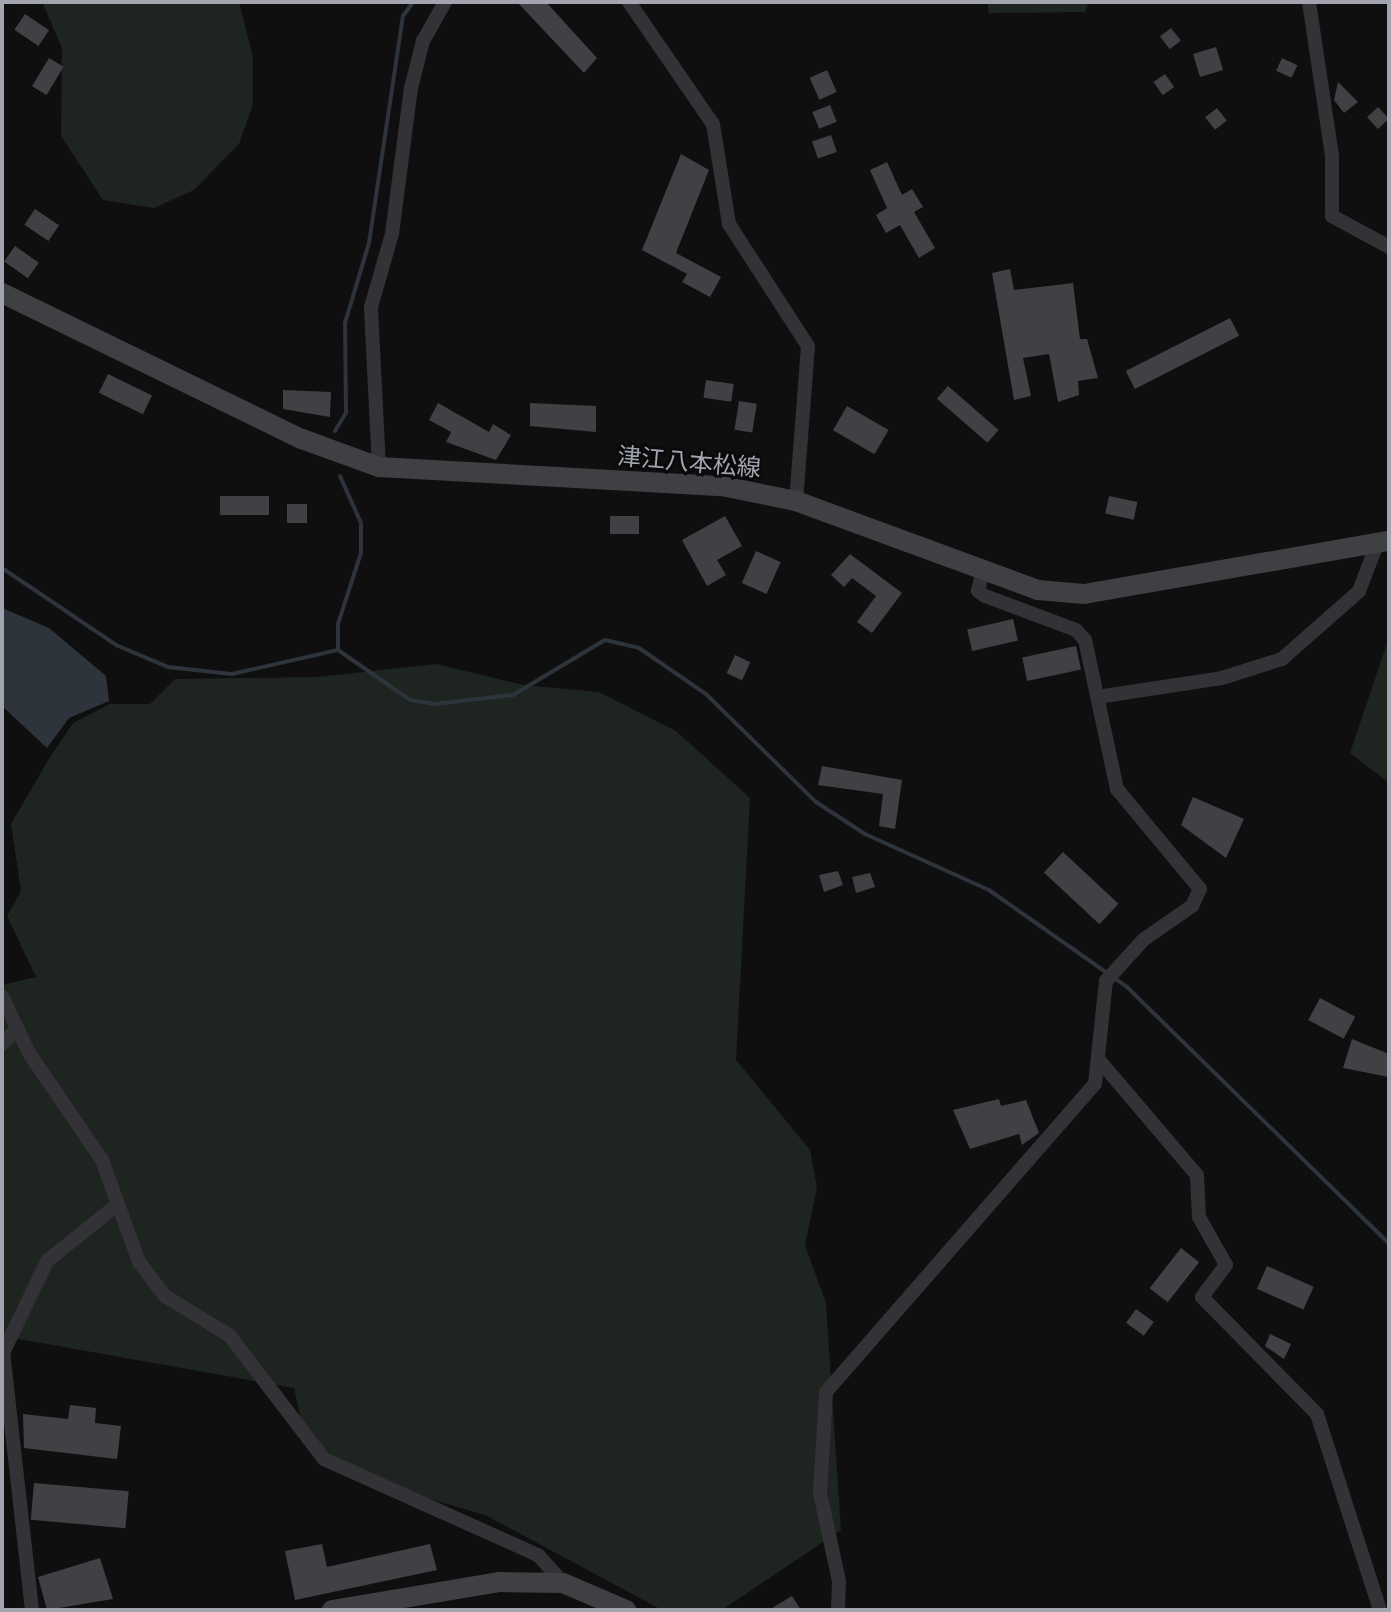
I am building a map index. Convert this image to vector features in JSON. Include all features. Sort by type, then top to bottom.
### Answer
[{"type":"main road","name":"津江八本松線","points":[[2,293],[302,439],[379,467],[722,486],[796,501],[982,573],[1084,594],[1383,542]]},
{"type":"main road","points":[[332,1610],[363,1608],[499,1582],[563,1583],[626,1610]]},
{"type":"street","points":[[379,467],[371,307],[392,234],[411,88],[423,41],[445,2]]},
{"type":"street","points":[[629,2],[713,124],[729,224],[808,346],[796,501]]},
{"type":"street","points":[[1309,2],[1332,155],[1332,216],[1389,247]]},
{"type":"street","points":[[1097,697],[1222,678],[1282,659],[1359,591],[1383,542]]},
{"type":"street","points":[[838,1610],[839,1581],[820,1493],[826,1392],[1095,1084],[1106,981],[1143,940],[1192,906],[1200,889],[1117,789],[1085,640],[1076,630],[985,596],[978,591],[982,573]]},
{"type":"street","points":[[2,996],[17,1028],[91,1140],[139,1262],[165,1296],[230,1336],[324,1459],[538,1555],[563,1583]]},
{"type":"street","points":[[2,1044],[17,1028]]},
{"type":"street","points":[[1099,1060],[1197,1175],[1199,1217],[1226,1265],[1202,1297],[1317,1414],[1380,1610]]},
{"type":"street","points":[[32,1610],[9,1489],[6,1336],[47,1261],[117,1205]]},
{"type":"shaded area","points":[[42,2],[239,2],[253,57],[253,104],[239,144],[194,190],[154,208],[103,200],[61,136],[62,48]]},
{"type":"shaded area","points":[[987,2],[1089,2],[1085,12],[989,13]]},
{"type":"shaded area","points":[[2,608],[49,628],[106,676],[109,701],[69,718],[47,748],[2,706]]},
{"type":"shaded area","points":[[1386,646],[1389,646],[1389,783],[1350,753]]},
{"type":"shaded area","points":[[436,664],[524,685],[599,692],[676,731],[750,798],[736,1060],[810,1150],[817,1188],[805,1245],[826,1303],[841,1530],[722,1610],[662,1610],[485,1515],[354,1477],[304,1435],[294,1388],[2,1336],[2,985],[36,977],[7,916],[21,891],[11,824],[50,757],[73,723],[110,704],[150,704],[175,679],[318,677]]},
{"type":"building","points":[[517,2],[546,2],[597,58],[584,73]]},
{"type":"building","points":[[25,14],[49,30],[38,46],[14,30]]},
{"type":"building","points":[[1171,28],[1181,41],[1170,49],[1160,37]]},
{"type":"building","points":[[1216,47],[1223,70],[1200,77],[1193,54]]},
{"type":"building","points":[[49,58],[64,67],[47,95],[32,86]]},
{"type":"building","points":[[1282,58],[1297,65],[1291,78],[1276,71]]},
{"type":"building","points":[[827,70],[837,92],[819,100],[810,78]]},
{"type":"building","points":[[1165,74],[1174,87],[1163,95],[1154,82]]},
{"type":"building","points":[[1338,82],[1358,102],[1344,113],[1334,100]]},
{"type":"building","points":[[830,105],[837,122],[819,129],[812,112]]},
{"type":"building","points":[[1378,107],[1389,119],[1378,129],[1367,117]]},
{"type":"building","points":[[1217,108],[1227,121],[1215,130],[1205,117]]},
{"type":"building","points":[[831,135],[837,152],[818,159],[812,142]]},
{"type":"building","points":[[681,154],[709,170],[676,253],[721,277],[710,297],[682,282],[687,274],[642,250]]},
{"type":"building","points":[[887,162],[902,195],[912,189],[923,207],[914,212],[935,248],[919,258],[900,225],[886,233],[876,215],[887,208],[870,170]]},
{"type":"building","points":[[35,209],[59,225],[48,241],[24,225]]},
{"type":"building","points":[[15,246],[39,263],[28,278],[4,262]]},
{"type":"building","points":[[1010,269],[1014,290],[1073,283],[1080,339],[1087,339],[1098,378],[1078,381],[1079,395],[1058,402],[1049,354],[1023,358],[1031,396],[1014,400],[992,273]]},
{"type":"building","points":[[1230,318],[1239,336],[1135,389],[1126,371]]},
{"type":"building","points":[[108,374],[152,395],[143,414],[99,393]]},
{"type":"building","points":[[706,380],[734,384],[731,402],[703,398]]},
{"type":"building","points":[[948,386],[999,430],[987,443],[937,399]]},
{"type":"building","points":[[283,390],[331,392],[330,417],[283,409]]},
{"type":"building","points":[[739,401],[757,404],[752,432],[734,430]]},
{"type":"building","points":[[438,403],[489,432],[493,424],[511,435],[496,460],[446,442],[451,432],[429,420]]},
{"type":"building","points":[[530,403],[596,406],[596,432],[530,426]]},
{"type":"building","points":[[847,406],[889,430],[875,454],[833,430]]},
{"type":"building","points":[[220,496],[269,496],[269,515],[220,515]]},
{"type":"building","points":[[1109,496],[1137,502],[1134,520],[1105,514]]},
{"type":"building","points":[[287,504],[307,504],[307,523],[287,523]]},
{"type":"building","points":[[610,516],[639,516],[639,534],[610,534]]},
{"type":"building","points":[[725,516],[742,546],[717,560],[726,575],[707,586],[682,540]]},
{"type":"building","points":[[756,551],[781,562],[766,594],[742,583]]},
{"type":"building","points":[[850,554],[902,593],[872,633],[857,622],[876,596],[852,578],[844,587],[831,575]]},
{"type":"building","points":[[1013,619],[1018,640],[972,651],[967,630]]},
{"type":"building","points":[[1076,646],[1081,669],[1027,681],[1022,657]]},
{"type":"building","points":[[735,655],[750,662],[742,680],[727,673]]},
{"type":"building","points":[[822,766],[902,780],[895,829],[879,826],[883,794],[818,785]]},
{"type":"building","points":[[1193,797],[1244,819],[1226,858],[1181,825]]},
{"type":"building","points":[[1063,852],[1119,904],[1099,924],[1044,872]]},
{"type":"building","points":[[838,871],[843,885],[824,892],[819,875]]},
{"type":"building","points":[[870,873],[875,887],[856,893],[852,877]]},
{"type":"building","points":[[1320,998],[1355,1017],[1344,1039],[1308,1020]]},
{"type":"building","points":[[1352,1039],[1389,1054],[1389,1077],[1343,1068]]},
{"type":"building","points":[[999,1099],[1001,1106],[1026,1100],[1039,1133],[1022,1145],[1019,1134],[970,1149],[953,1110]]},
{"type":"building","points":[[1181,1248],[1199,1262],[1168,1302],[1150,1288]]},
{"type":"building","points":[[1267,1266],[1314,1287],[1303,1310],[1257,1289]]},
{"type":"building","points":[[1136,1309],[1154,1322],[1144,1336],[1126,1323]]},
{"type":"building","points":[[1270,1334],[1291,1344],[1284,1359],[1265,1346]]},
{"type":"building","points":[[70,1405],[96,1408],[95,1423],[121,1426],[117,1459],[24,1448],[23,1414],[68,1419]]},
{"type":"building","points":[[34,1483],[129,1491],[125,1528],[31,1520]]},
{"type":"building","points":[[322,1544],[327,1567],[430,1544],[437,1570],[295,1600],[285,1551]]},
{"type":"building","points":[[100,1558],[113,1599],[47,1610],[38,1577]]},
{"type":"building","points":[[792,1596],[801,1610],[769,1610]]},
{"type":"waterway","points":[[335,431],[346,413],[345,323],[369,243],[403,16],[413,2]]},
{"type":"waterway","points":[[338,650],[338,624],[361,553],[361,523],[340,476]]},
{"type":"waterway","points":[[2,568],[116,645],[168,667],[232,674],[338,650],[410,700],[435,704],[513,695],[605,640],[639,648],[706,694],[816,802],[865,834],[989,890],[1127,987],[1389,1244]]}]
